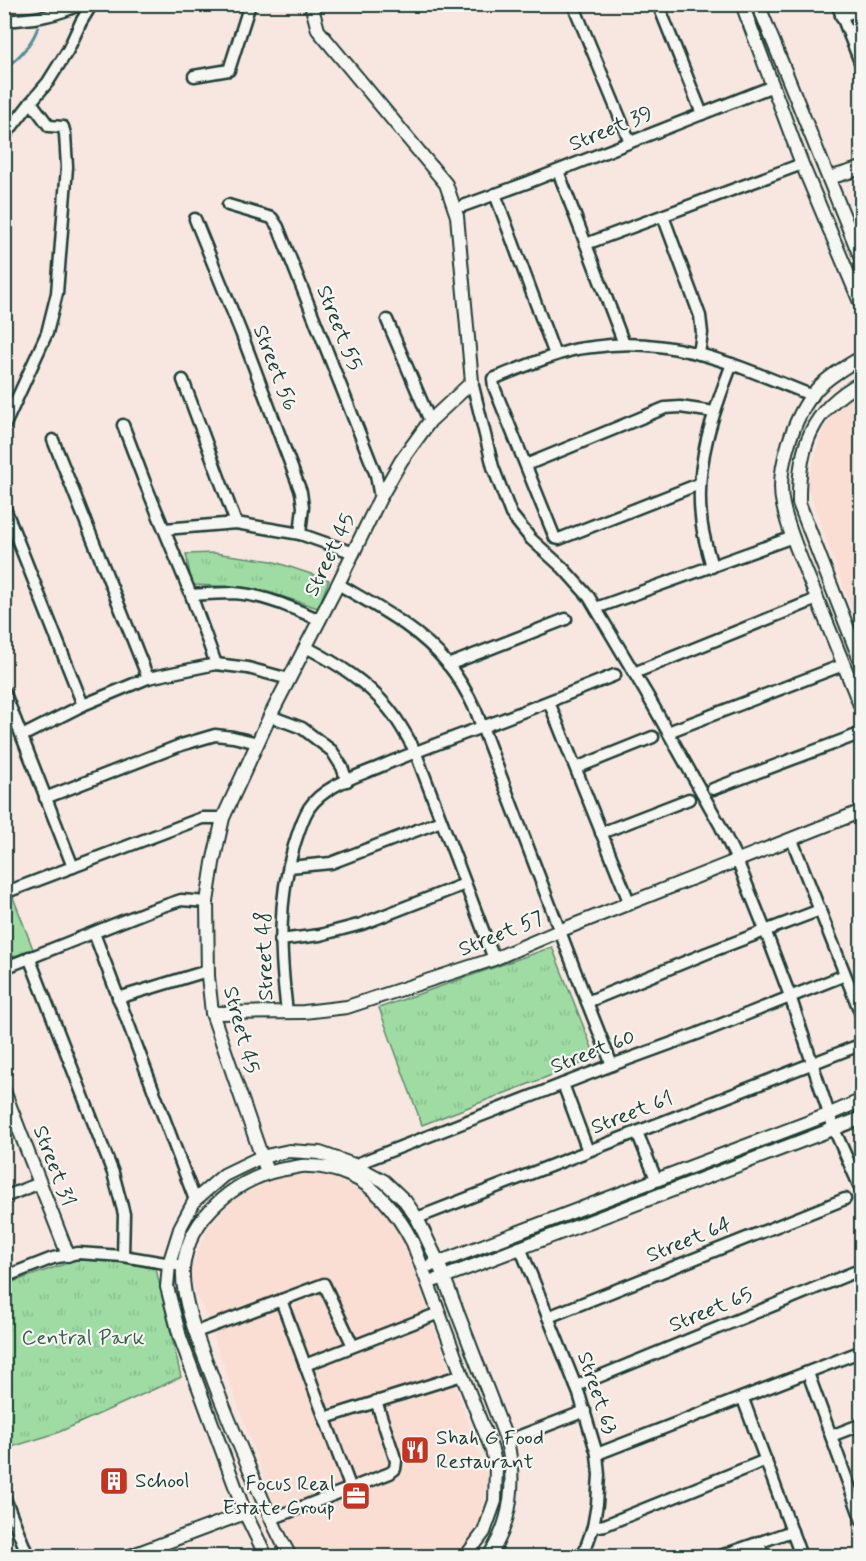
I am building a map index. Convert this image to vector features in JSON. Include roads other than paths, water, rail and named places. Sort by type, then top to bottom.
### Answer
[{"type":"street","points":[[4,21],[39,18],[80,4]]},
{"type":"street","points":[[4,137],[48,82],[92,4]]},
{"type":"street","points":[[194,76],[229,70],[250,4]]},
{"type":"street","points":[[311,4],[318,30],[446,184],[457,216],[472,381],[493,467],[511,514],[531,539],[563,568],[589,597],[720,825],[737,860],[765,930],[790,996],[834,1129],[861,1192]]},
{"type":"street","points":[[573,4],[630,142]]},
{"type":"street","points":[[658,4],[702,114]]},
{"type":"street","points":[[742,4],[802,164],[861,307]]},
{"type":"street","points":[[758,4],[861,261]]},
{"type":"street","points":[[837,4],[861,67]]},
{"type":"street","points":[[841,16],[861,9]]},
{"type":"street","points":[[753,32],[766,26]]},
{"type":"street","name":"Street 39","points":[[463,206],[773,86]]},
{"type":"street","points":[[4,427],[47,333],[57,293],[67,167],[65,134],[63,128],[49,126],[31,102]]},
{"type":"street","points":[[586,244],[802,164]]},
{"type":"street","points":[[829,178],[861,168]]},
{"type":"street","points":[[558,171],[624,344]]},
{"type":"street","points":[[495,194],[555,355]]},
{"type":"street","name":"Street 55","points":[[228,205],[272,218],[278,227],[376,475],[380,498]]},
{"type":"street","points":[[663,216],[700,316],[702,333],[699,354]]},
{"type":"street","name":"Street 56","points":[[195,219],[242,335],[301,492],[303,507],[300,534]]},
{"type":"street","points":[[387,320],[430,422]]},
{"type":"street","points":[[699,484],[559,539],[555,538],[494,387],[493,379],[568,351],[634,343],[672,347],[699,354],[732,364],[813,396]]},
{"type":"street","points":[[861,357],[817,388],[799,417],[787,447],[782,476],[782,503],[793,537],[861,710]]},
{"type":"street","points":[[712,567],[701,520],[700,472],[714,412],[732,364]]},
{"type":"street","points":[[183,380],[236,523]]},
{"type":"street","name":"Street 45","points":[[267,1172],[212,1013],[207,971],[207,902],[223,818],[270,716],[401,461],[430,422],[472,381]]},
{"type":"street","points":[[861,382],[847,390],[824,411],[815,423],[803,450],[798,478],[799,503],[861,665]]},
{"type":"street","points":[[526,465],[665,408],[680,407],[714,412]]},
{"type":"street","points":[[123,425],[216,664]]},
{"type":"street","points":[[53,440],[148,678]]},
{"type":"street","points":[[784,461],[801,463]]},
{"type":"street","points":[[4,506],[83,705]]},
{"type":"street","points":[[165,529],[236,523],[300,534],[354,553]]},
{"type":"street","points":[[596,608],[793,537]]},
{"type":"street","points":[[339,584],[399,620],[426,642],[448,665],[466,692],[482,727],[612,1065]]},
{"type":"street","points":[[191,595],[236,593],[266,599],[320,620]]},
{"type":"street","points":[[634,673],[817,599]]},
{"type":"street","points":[[448,665],[566,619]]},
{"type":"street","points":[[829,630],[845,622]]},
{"type":"street","points":[[306,647],[351,673],[380,699],[399,722],[415,751],[494,959]]},
{"type":"street","points":[[22,736],[83,705],[148,678],[216,664],[248,668],[290,679]]},
{"type":"street","points":[[668,732],[843,665]]},
{"type":"street","name":"Street 48","points":[[287,1012],[280,940],[281,915],[289,867],[301,825],[310,807],[329,790],[415,751],[615,675]]},
{"type":"street","points":[[4,691],[73,867]]},
{"type":"street","points":[[549,702],[630,904]]},
{"type":"street","points":[[270,716],[302,728],[332,751],[347,781]]},
{"type":"street","points":[[713,789],[861,733]]},
{"type":"street","points":[[45,798],[181,745],[215,735],[258,743]]},
{"type":"street","points":[[576,768],[654,737]]},
{"type":"street","points":[[601,833],[689,798]]},
{"type":"street","name":"Street 57","points":[[212,1013],[304,1012],[347,1007],[494,959],[861,811]]},
{"type":"street","points":[[4,893],[202,818],[223,818]]},
{"type":"street","points":[[289,867],[331,863],[441,821]]},
{"type":"street","points":[[792,840],[861,1017]]},
{"type":"street","points":[[280,940],[321,935],[362,924],[465,884]]},
{"type":"street","points":[[4,968],[181,900],[207,902]]},
{"type":"street","points":[[587,1002],[820,910]]},
{"type":"street","points":[[93,933],[195,1200]]},
{"type":"street","points":[[28,957],[113,1173],[124,1214],[123,1256]]},
{"type":"street","points":[[118,998],[207,971]]},
{"type":"street","name":"Street 60","points":[[354,1165],[846,975]]},
{"type":"street","name":"Street 61","points":[[417,1218],[861,1044]]},
{"type":"street","points":[[563,1084],[588,1151]]},
{"type":"street","name":"Street 31","points":[[4,1092],[9,1118],[40,1183],[68,1255]]},
{"type":"street","points":[[423,1269],[830,1114],[861,1100]]},
{"type":"street","points":[[428,1283],[861,1118]]},
{"type":"street","points":[[637,1132],[656,1179]]},
{"type":"street","points":[[266,1557],[245,1513],[180,1337],[167,1287],[169,1264],[181,1226],[195,1200],[224,1175],[261,1157],[289,1151],[320,1153],[354,1165],[384,1181],[405,1201],[417,1218],[444,1277],[507,1441],[512,1461],[511,1497],[502,1532],[489,1557]]},
{"type":"street","points":[[290,1557],[276,1533],[196,1332],[183,1286],[183,1266],[194,1235],[210,1210],[225,1196],[267,1172],[308,1165],[329,1168],[351,1176],[369,1187],[390,1207],[405,1227],[423,1269],[492,1450],[496,1467],[495,1501],[484,1532],[466,1557]]},
{"type":"street","points":[[4,1197],[40,1183]]},
{"type":"street","name":"Street 64","points":[[548,1317],[845,1199]]},
{"type":"street","name":"Street 63","points":[[520,1247],[576,1386],[597,1454],[599,1474],[597,1504],[593,1527],[583,1557]]},
{"type":"street","points":[[4,1276],[53,1258],[78,1253],[123,1256],[183,1266]]},
{"type":"street","name":"Street 65","points":[[576,1386],[861,1269]]},
{"type":"street","points":[[196,1332],[324,1284],[353,1346]]},
{"type":"street","points":[[281,1300],[351,1489]]},
{"type":"street","points":[[305,1365],[439,1312]]},
{"type":"street","points":[[597,1454],[743,1399],[861,1351]]},
{"type":"street","points":[[808,1373],[861,1521]]},
{"type":"street","points":[[325,1418],[462,1375]]},
{"type":"street","points":[[743,1399],[801,1557]]},
{"type":"street","points":[[271,1519],[351,1489],[395,1469],[396,1461],[376,1401]]},
{"type":"street","points":[[507,1441],[585,1411]]},
{"type":"street","points":[[214,1425],[229,1419]]},
{"type":"street","points":[[831,1436],[861,1424]]},
{"type":"street","points":[[593,1527],[766,1460]]},
{"type":"street","points":[[4,1496],[28,1557]]},
{"type":"street","points":[[130,1557],[245,1513]]},
{"type":"street","points":[[720,1557],[792,1531]]},
{"type":"street","points":[[758,1542],[764,1557]]},
{"type":"waterway","points":[[43,13],[44,4]]},
{"type":"waterway","points":[[4,69],[24,50],[38,27]]},
{"type":"place","name":"Shah G Food Restaurant","points":[[415,1450]]},
{"type":"place","name":"School","points":[[114,1481]]},
{"type":"place","name":"Focus Real Estate Group","points":[[356,1496]]},
{"type":"park label","name":"Central Park","points":[[83,1338]]}]
